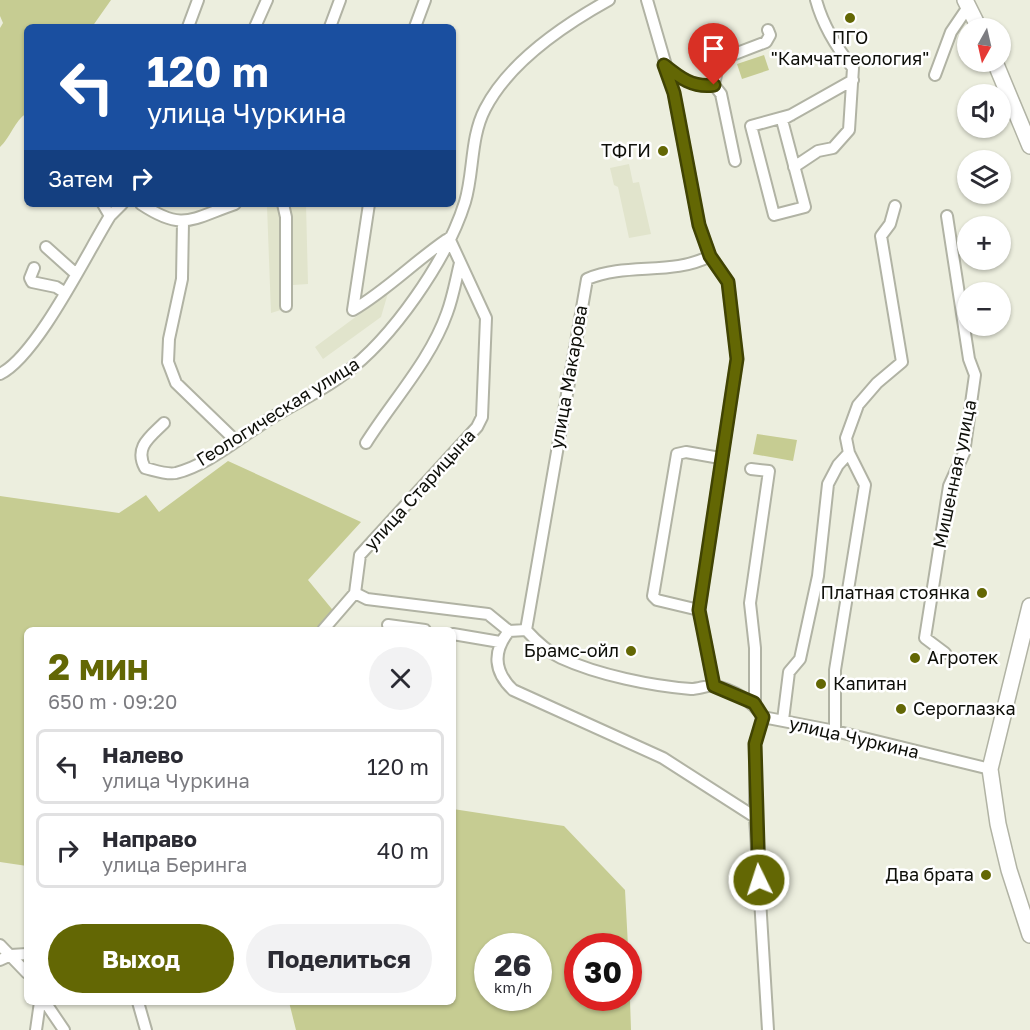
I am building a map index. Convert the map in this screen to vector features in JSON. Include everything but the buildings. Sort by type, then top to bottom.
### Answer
[{"type":"main road","points":[[967,3],[974,18]]},
{"type":"main road","points":[[999,72],[1030,146]]},
{"type":"main road","points":[[1030,606],[990,769],[1008,866],[1030,935]]},
{"type":"street","points":[[189,24],[198,0]]},
{"type":"street","points":[[256,24],[267,0]]},
{"type":"street","points":[[331,24],[340,0]]},
{"type":"street","points":[[416,24],[425,0]]},
{"type":"street","name":"Геологическая улица","points":[[164,423],[140,449],[140,458],[145,468],[175,473],[236,441],[288,406],[342,376],[369,353],[392,328],[430,273],[449,238],[465,202],[474,141],[485,110],[535,48],[609,0]]},
{"type":"street","points":[[647,0],[674,93],[699,225],[710,256],[728,282],[737,359],[720,458],[699,610],[714,686]]},
{"type":"street","points":[[794,167],[818,151],[833,148],[849,130],[853,68],[822,21],[816,0]]},
{"type":"street","points":[[935,75],[951,32],[967,3]]},
{"type":"street","points":[[735,160],[721,94],[714,85],[719,60],[766,42],[770,35],[768,30]]},
{"type":"street","points":[[664,65],[691,84],[704,87],[714,85]]},
{"type":"street","points":[[791,115],[751,126],[774,215],[805,207],[782,120],[791,115],[853,80]]},
{"type":"street","points":[[836,731],[835,670],[865,485],[849,453],[846,438],[858,405],[902,362],[881,236],[890,224],[895,206]]},
{"type":"street","points":[[107,207],[110,216]]},
{"type":"street","points":[[0,374],[19,359],[64,292],[110,216],[119,207]]},
{"type":"street","points":[[146,207],[164,219],[183,222],[226,207]]},
{"type":"street","points":[[283,207],[286,217],[286,306]]},
{"type":"street","points":[[369,207],[353,310],[378,295],[416,260],[449,238]]},
{"type":"street","name":"Мишенная улица","points":[[945,653],[925,639],[949,486],[964,453],[975,375],[969,359],[947,216]]},
{"type":"street","points":[[183,222],[182,279],[169,339],[168,362],[176,383],[236,441]]},
{"type":"street","name":"улица Старицына","points":[[356,593],[360,555],[477,428],[482,417],[486,318],[449,238]]},
{"type":"street","points":[[46,247],[75,273]]},
{"type":"street","name":"улица Макарова","points":[[526,630],[587,279],[626,268],[691,266],[710,256]]},
{"type":"street","points":[[366,442],[390,405],[406,387],[447,314],[460,263]]},
{"type":"street","points":[[34,268],[30,278],[32,282],[56,287],[64,292]]},
{"type":"street","points":[[699,610],[657,600],[653,596],[677,454],[686,452],[720,458]]},
{"type":"street","points":[[783,720],[789,672],[801,659],[818,576],[828,484],[838,465],[849,453]]},
{"type":"street","points":[[326,627],[356,593],[367,599],[488,614],[509,631],[526,630],[538,643],[560,658],[592,669],[670,687],[694,689],[714,686],[754,703],[755,648],[750,603],[769,471],[751,469]]},
{"type":"street","points":[[388,625],[403,627]]},
{"type":"street","points":[[509,631],[500,642],[497,657],[502,680],[513,690],[663,758],[755,817]]},
{"type":"street","points":[[456,635],[500,642]]},
{"type":"street","name":"улица Чуркина","points":[[754,703],[763,717],[836,731],[990,769]]},
{"type":"street","points":[[763,717],[755,744],[755,817],[768,1030]]},
{"type":"street","points":[[0,945],[5,958],[24,972]]},
{"type":"street","points":[[5,958],[24,955]]},
{"type":"street","points":[[36,1030],[40,1005]]},
{"type":"street","points":[[47,1005],[64,1030]]},
{"type":"street","points":[[139,1005],[146,1030]]},
{"type":"shaded area","points":[[629,164],[633,183],[639,182],[651,234],[629,238],[618,187],[614,185],[610,168]]},
{"type":"shaded area","points":[[267,207],[281,207],[284,218],[284,309],[271,313]]},
{"type":"shaded area","points":[[287,207],[306,207],[308,284],[293,285]]},
{"type":"shaded area","points":[[388,293],[381,317],[323,359],[315,347]]},
{"type":"green space","points":[[0,0],[111,0],[94,24],[24,24],[24,115],[0,147],[0,28],[3,23],[0,16]]},
{"type":"green space","points":[[764,55],[769,70],[742,79],[737,64]]},
{"type":"green space","points":[[757,434],[797,440],[793,461],[753,454]]},
{"type":"green space","points":[[228,461],[361,522],[308,580],[336,614],[325,627],[24,627],[24,866],[0,862],[0,496],[119,513],[146,495],[159,512]]},
{"type":"green space","points":[[456,809],[564,826],[625,890],[627,933],[564,933],[564,1011],[630,1011],[631,1030],[296,1030],[290,1005],[456,1005]]},
{"type":"place","name":"ПГО \"Камчатгеология\"","points":[[850,18]]},
{"type":"place","name":"ТФГИ","points":[[663,151]]},
{"type":"place","name":"Платная стоянка","points":[[982,593]]},
{"type":"place","name":"Брамс-ойл","points":[[631,651]]},
{"type":"place","name":"Агротек","points":[[915,658]]},
{"type":"place","name":"Капитан","points":[[821,684]]},
{"type":"place","name":"Сероглазка","points":[[901,709]]},
{"type":"place","name":"Два брата","points":[[986,875]]},
{"type":"route","points":[[714,85],[704,87],[691,84],[664,65],[674,93],[699,225],[710,256],[728,282],[737,359],[699,610],[714,686],[754,703],[763,717],[755,744],[755,817],[759,880]]}]
